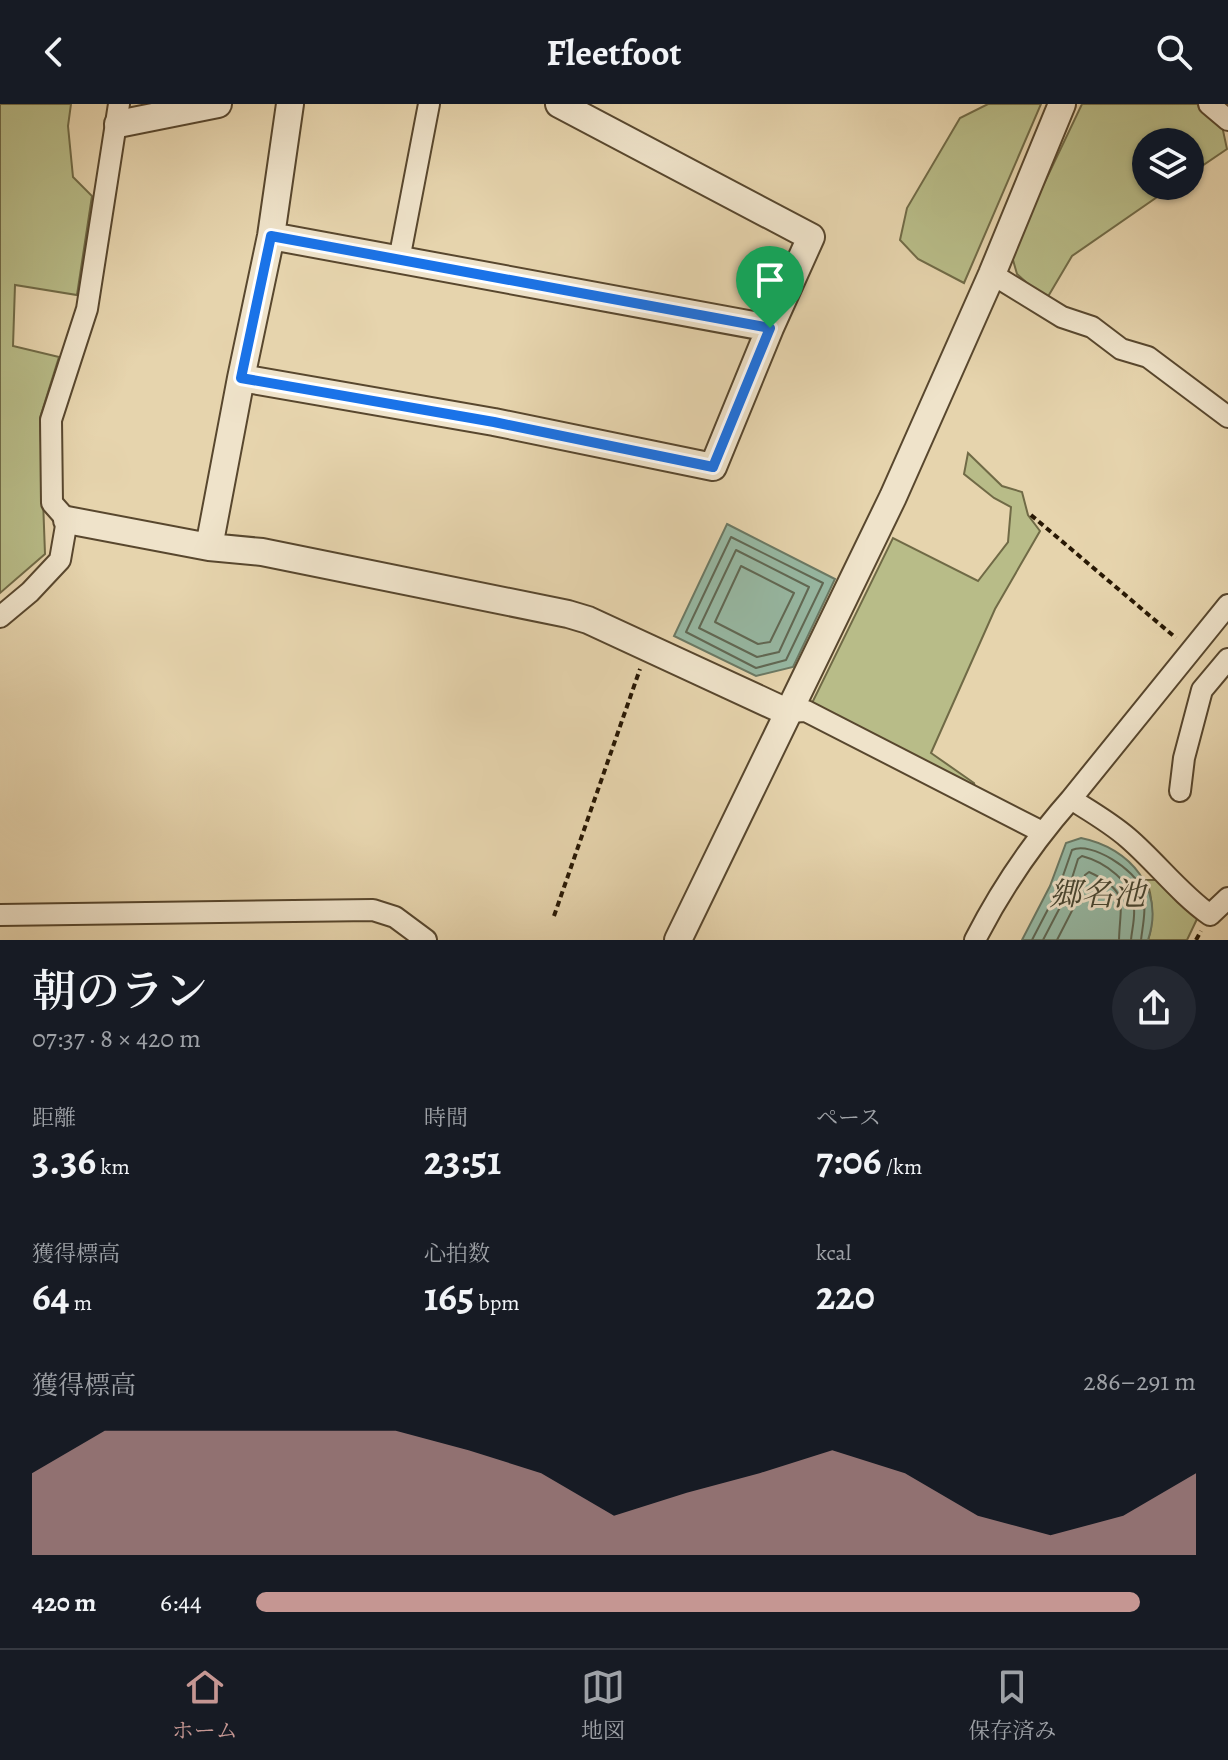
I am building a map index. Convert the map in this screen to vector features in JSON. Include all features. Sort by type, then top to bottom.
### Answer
[{"type":"street","points":[[218,104],[119,114],[87,309],[51,420],[52,503],[67,520],[209,547],[262,552],[568,614],[787,712],[806,711],[1042,832]]},
{"type":"street","points":[[209,547],[271,236],[290,104]]},
{"type":"street","points":[[399,260],[429,104]]},
{"type":"street","points":[[241,378],[494,422],[713,467],[811,237],[559,104]]},
{"type":"street","points":[[678,940],[893,497],[992,274],[1062,104]]},
{"type":"street","points":[[1209,104],[1228,120]]},
{"type":"street","points":[[271,236],[770,328]]},
{"type":"street","points":[[992,274],[1062,317],[1092,327],[1121,349],[1148,357],[1228,417]]},
{"type":"street","points":[[0,617],[30,592],[60,560],[67,520]]},
{"type":"street","points":[[975,940],[1042,832],[1228,605]]},
{"type":"street","points":[[1180,791],[1184,758],[1202,690],[1228,659]]},
{"type":"street","points":[[1071,799],[1125,835],[1173,879],[1194,904],[1210,915],[1228,898]]},
{"type":"street","points":[[0,915],[373,910],[395,917],[426,940]]},
{"type":"path","points":[[1031,515],[1171,634],[1193,649]]},
{"type":"path","points":[[554,916],[647,648]]},
{"type":"shaded area","points":[[0,104],[71,104],[68,126],[73,177],[92,196],[77,295],[15,285],[13,346],[59,357],[40,418],[45,554],[0,593]]},
{"type":"shaded area","points":[[988,104],[1041,104],[964,283],[918,259],[900,240],[907,208],[960,118]]},
{"type":"shaded area","points":[[1082,104],[1197,104],[1221,121],[1227,149],[1204,165],[1204,128],[1132,128],[1132,200],[1153,200],[1072,256],[1046,300],[1017,274],[1011,253]]},
{"type":"shaded area","points":[[968,453],[1002,486],[1022,492],[1028,515],[1040,531],[995,609],[931,753],[974,783],[976,791],[812,703],[893,538],[978,581],[1008,542],[1011,507],[994,498],[964,474]]},
{"type":"shaded area","points":[[1146,880],[1170,880],[1197,919],[1187,940],[1148,940],[1152,910]]},
{"type":"water","points":[[727,524],[835,579],[793,667],[756,676],[674,636]]},
{"type":"water","name":"郷名池","points":[[1081,838],[1115,851],[1140,874],[1152,904],[1148,940],[1022,940],[1050,886],[1066,843]]},
{"type":"route","points":[[271,236],[770,328],[713,467],[494,422],[241,378],[271,236]]}]
